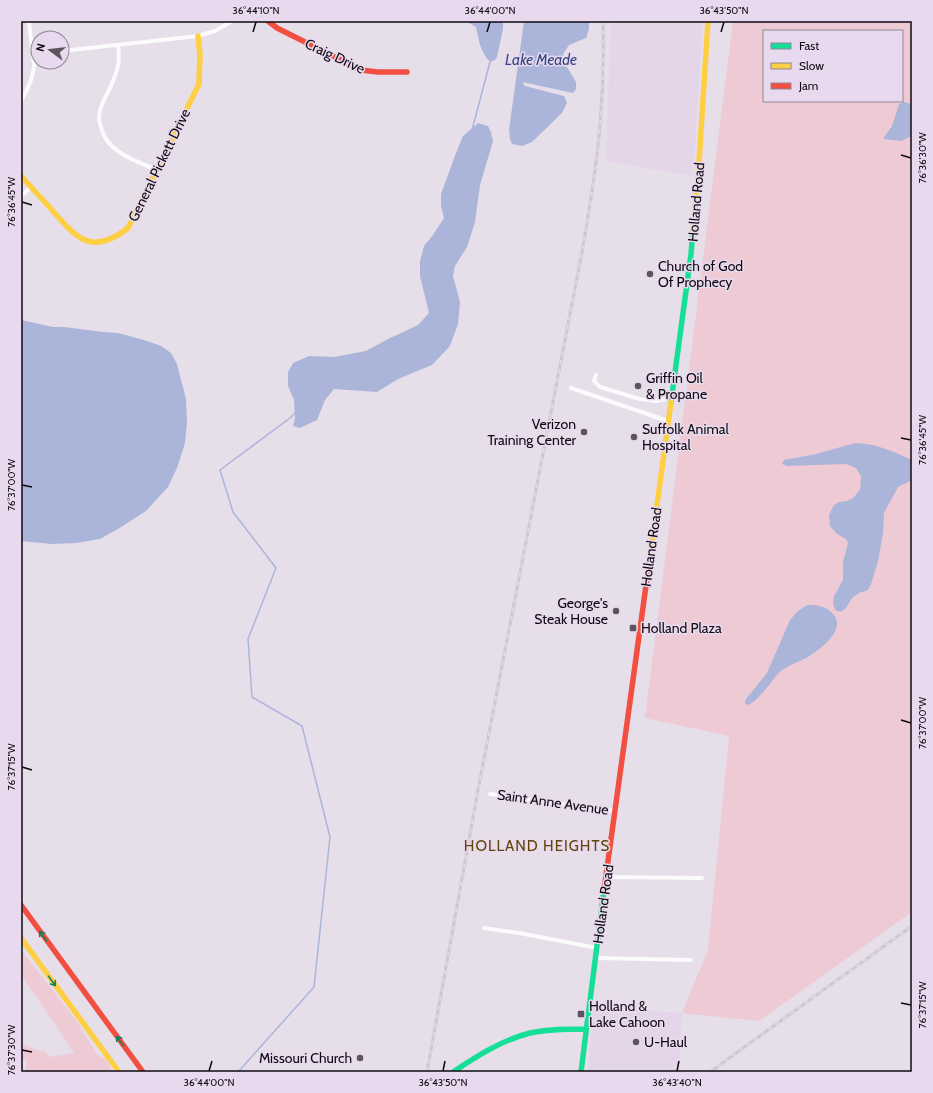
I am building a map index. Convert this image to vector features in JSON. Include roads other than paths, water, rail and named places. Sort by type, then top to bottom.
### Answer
[{"type":"main road","name":"Craig Drive","points":[[268,21],[277,28],[361,70],[378,73],[407,72]]},
{"type":"main road","name":"Holland Road","points":[[581,1072],[606,877],[685,303],[695,213],[708,21]]},
{"type":"main road","name":"General Pickett Drive","points":[[21,176],[71,232],[82,240],[95,242],[110,240],[121,234],[128,228],[199,84],[200,55],[198,36]]},
{"type":"main road","points":[[21,906],[143,1072]]},
{"type":"main road","points":[[21,938],[120,1072]]},
{"type":"main road","points":[[453,1072],[485,1050],[511,1038],[542,1030],[568,1028],[586,1029]]},
{"type":"street","points":[[70,50],[198,36],[215,31],[232,21]]},
{"type":"street","points":[[118,45],[119,67],[102,104],[98,118],[102,134],[114,148],[156,170]]},
{"type":"street","points":[[21,101],[32,79],[34,70]]},
{"type":"street","points":[[21,196],[31,187]]},
{"type":"street","points":[[596,375],[594,382],[598,386],[624,395],[645,400],[672,398]]},
{"type":"street","points":[[571,388],[668,421]]},
{"type":"street","name":"Saint Anne Avenue","points":[[490,794],[616,811]]},
{"type":"street","points":[[606,877],[702,878]]},
{"type":"street","points":[[484,928],[597,948]]},
{"type":"street","points":[[596,958],[692,960]]},
{"type":"water","name":"Lake Meade","points":[[466,21],[503,21],[503,29],[495,60],[490,62],[484,54],[480,46],[476,27]]},
{"type":"water","name":"Lake Meade","points":[[524,21],[589,21],[589,29],[586,38],[569,45],[563,54],[564,62],[576,82],[576,89],[573,93],[522,82],[525,86],[564,96],[567,103],[562,113],[532,142],[522,146],[512,144],[509,130]]},
{"type":"water","points":[[904,102],[912,104],[912,136],[901,141],[883,139],[892,126],[899,104]]},
{"type":"water","points":[[478,123],[488,126],[493,141],[480,185],[475,222],[467,247],[455,266],[453,276],[460,302],[458,324],[450,346],[432,365],[398,379],[377,392],[334,389],[325,400],[317,420],[300,428],[293,426],[295,419],[294,400],[288,386],[288,372],[293,363],[309,356],[334,357],[366,351],[418,325],[429,313],[420,276],[420,261],[424,246],[444,218],[441,206],[441,194],[463,136]]},
{"type":"water","points":[[21,320],[53,327],[118,333],[144,340],[161,346],[171,353],[177,364],[186,399],[187,423],[185,443],[177,468],[168,487],[146,511],[100,539],[76,543],[51,544],[21,541]]},
{"type":"water","points":[[855,443],[877,446],[912,460],[912,480],[898,487],[884,513],[883,533],[878,561],[868,590],[859,593],[852,598],[846,608],[841,612],[835,610],[833,603],[834,596],[843,580],[843,562],[848,543],[846,539],[837,534],[830,526],[829,515],[834,505],[853,498],[860,490],[861,476],[856,468],[846,464],[787,466],[782,464],[784,460],[816,454]]},
{"type":"water","points":[[807,605],[822,607],[834,615],[837,621],[837,627],[834,633],[824,645],[813,654],[782,670],[755,701],[746,705],[746,699],[767,673],[790,620],[798,611]]},
{"type":"waterway","points":[[472,130],[490,62]]},
{"type":"waterway","points":[[238,1072],[314,987],[330,837],[302,726],[252,697],[248,639],[276,568],[233,512],[220,470],[296,412]]},
{"type":"railway","points":[[427,1072],[478,790],[582,252],[597,157],[603,86],[603,21]]},
{"type":"railway","points":[[710,1072],[912,926]]},
{"type":"place","name":"Church of God Of Prophecy","points":[[650,274]]},
{"type":"place","name":"Griffin Oil & Propane","points":[[638,386]]},
{"type":"place","name":"Verizon Training Center","points":[[584,432]]},
{"type":"place","name":"Suffolk Animal Hospital","points":[[634,437]]},
{"type":"place","name":"George's Steak House","points":[[616,611]]},
{"type":"place","name":"Holland Plaza","points":[[633,628]]},
{"type":"place","name":"Holland & Lake Cahoon","points":[[581,1014]]},
{"type":"place","name":"U-Haul","points":[[636,1042]]},
{"type":"place","name":"Missouri Church","points":[[360,1058]]},
{"type":"district","name":"HOLLAND HEIGHTS","points":[[537,846]]}]
